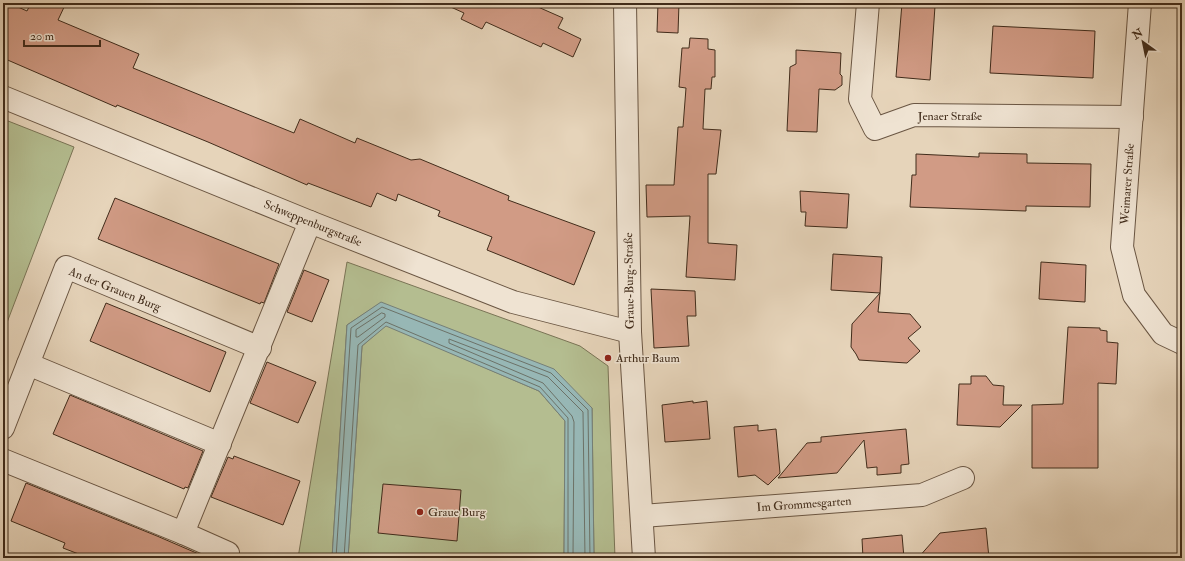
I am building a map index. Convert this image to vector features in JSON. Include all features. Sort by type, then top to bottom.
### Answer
[{"type":"street","name":"Graue-Burg-Straße","points":[[624,3],[630,332],[644,558]]},
{"type":"street","name":"Jenaer Straße","points":[[868,3],[860,99],[875,128],[914,115],[1132,117]]},
{"type":"street","name":"Weimarer Straße","points":[[1140,3],[1122,247],[1134,294],[1163,334],[1182,343]]},
{"type":"street","name":"Schweppenburgstraße","points":[[3,97],[310,222],[513,302],[630,332]]},
{"type":"street","points":[[183,533],[260,348],[310,222]]},
{"type":"street","name":"An der Grauen Burg","points":[[3,428],[66,268],[260,348]]},
{"type":"street","points":[[28,364],[220,444]]},
{"type":"street","points":[[3,460],[183,533],[228,553]]},
{"type":"street","name":"Im Grommesgarten","points":[[642,516],[922,495],[963,478]]},
{"type":"green space","points":[[3,119],[74,147],[3,333]]},
{"type":"green space","points":[[347,262],[580,346],[608,366],[615,558],[594,558],[592,408],[381,303],[347,325],[332,558],[298,558]]},
{"type":"green space","points":[[386,325],[539,391],[565,421],[564,558],[348,558],[362,346]]},
{"type":"water","points":[[381,302],[554,369],[592,408],[594,558],[564,558],[565,421],[539,391],[386,326],[362,346],[348,558],[332,558],[347,325]]},
{"type":"building","points":[[3,3],[9,3],[27,11],[31,3],[66,3],[58,20],[139,54],[133,68],[294,133],[300,119],[355,143],[357,138],[411,160],[420,159],[509,196],[508,200],[595,232],[574,285],[487,250],[492,237],[438,216],[440,211],[398,194],[396,201],[377,193],[371,207],[308,183],[307,185],[208,142],[117,105],[116,107],[3,58]]},
{"type":"building","points":[[442,3],[529,3],[563,18],[558,28],[581,39],[573,57],[543,43],[541,47],[486,22],[482,29],[461,19],[464,13]]},
{"type":"building","points":[[658,3],[679,3],[678,33],[657,32]]},
{"type":"building","points":[[902,3],[931,3],[931,5],[935,6],[930,80],[896,77]]},
{"type":"building","points":[[993,26],[1095,31],[1093,78],[990,73]]},
{"type":"building","points":[[690,38],[708,39],[708,49],[715,50],[715,77],[712,77],[711,89],[705,89],[703,129],[721,130],[716,174],[708,174],[708,243],[737,245],[735,280],[686,277],[690,216],[647,217],[646,185],[674,185],[678,127],[683,127],[686,88],[679,87],[682,48],[689,48]]},
{"type":"building","points":[[796,50],[841,53],[840,74],[842,76],[842,85],[835,90],[819,89],[817,132],[787,131],[790,67],[796,64]]},
{"type":"building","points":[[979,153],[1027,154],[1027,163],[1091,164],[1090,207],[1026,206],[1026,211],[910,207],[912,175],[916,175],[916,154],[979,157]]},
{"type":"building","points":[[800,191],[849,194],[847,228],[805,226],[806,212],[801,212]]},
{"type":"building","points":[[115,198],[279,264],[264,303],[261,302],[260,304],[98,239]]},
{"type":"building","points":[[833,254],[882,257],[880,293],[831,290]]},
{"type":"building","points":[[1041,262],[1086,265],[1085,302],[1039,299]]},
{"type":"building","points":[[304,270],[329,280],[312,322],[287,312]]},
{"type":"building","points":[[651,289],[695,291],[696,316],[687,316],[689,346],[654,348]]},
{"type":"building","points":[[880,293],[878,312],[910,314],[921,327],[908,338],[920,351],[907,363],[859,360],[851,347],[852,324]]},
{"type":"building","points":[[106,303],[226,352],[210,392],[90,341]]},
{"type":"building","points":[[1068,327],[1100,328],[1100,330],[1107,331],[1107,342],[1118,343],[1116,384],[1098,383],[1098,468],[1032,468],[1032,405],[1063,404]]},
{"type":"building","points":[[267,362],[316,382],[298,423],[250,403]]},
{"type":"building","points":[[971,376],[986,376],[993,385],[1004,386],[1003,405],[1022,405],[1000,427],[957,425],[959,384],[971,384]]},
{"type":"building","points":[[70,395],[203,451],[188,488],[185,487],[184,489],[53,434]]},
{"type":"building","points":[[693,401],[693,403],[707,401],[710,439],[665,442],[662,405]]},
{"type":"building","points":[[758,425],[758,431],[776,429],[780,473],[768,485],[755,475],[738,477],[734,427]]},
{"type":"building","points":[[906,429],[909,464],[901,465],[901,473],[877,475],[877,467],[867,468],[864,440],[837,473],[778,478],[807,443],[821,442],[821,437]]},
{"type":"building","points":[[234,456],[300,481],[283,525],[211,497],[228,457],[233,459]]},
{"type":"building","points":[[26,483],[208,558],[89,558],[63,548],[65,543],[11,521]]},
{"type":"building","name":"Graue Burg","points":[[383,484],[461,490],[457,541],[378,533]]},
{"type":"building","points":[[986,528],[989,558],[918,558],[940,533]]},
{"type":"building","points":[[902,535],[904,558],[863,558],[862,539]]},
{"type":"place","name":"Arthur Baum","points":[[608,358]]},
{"type":"place","name":"Graue Burg","points":[[420,512]]}]
